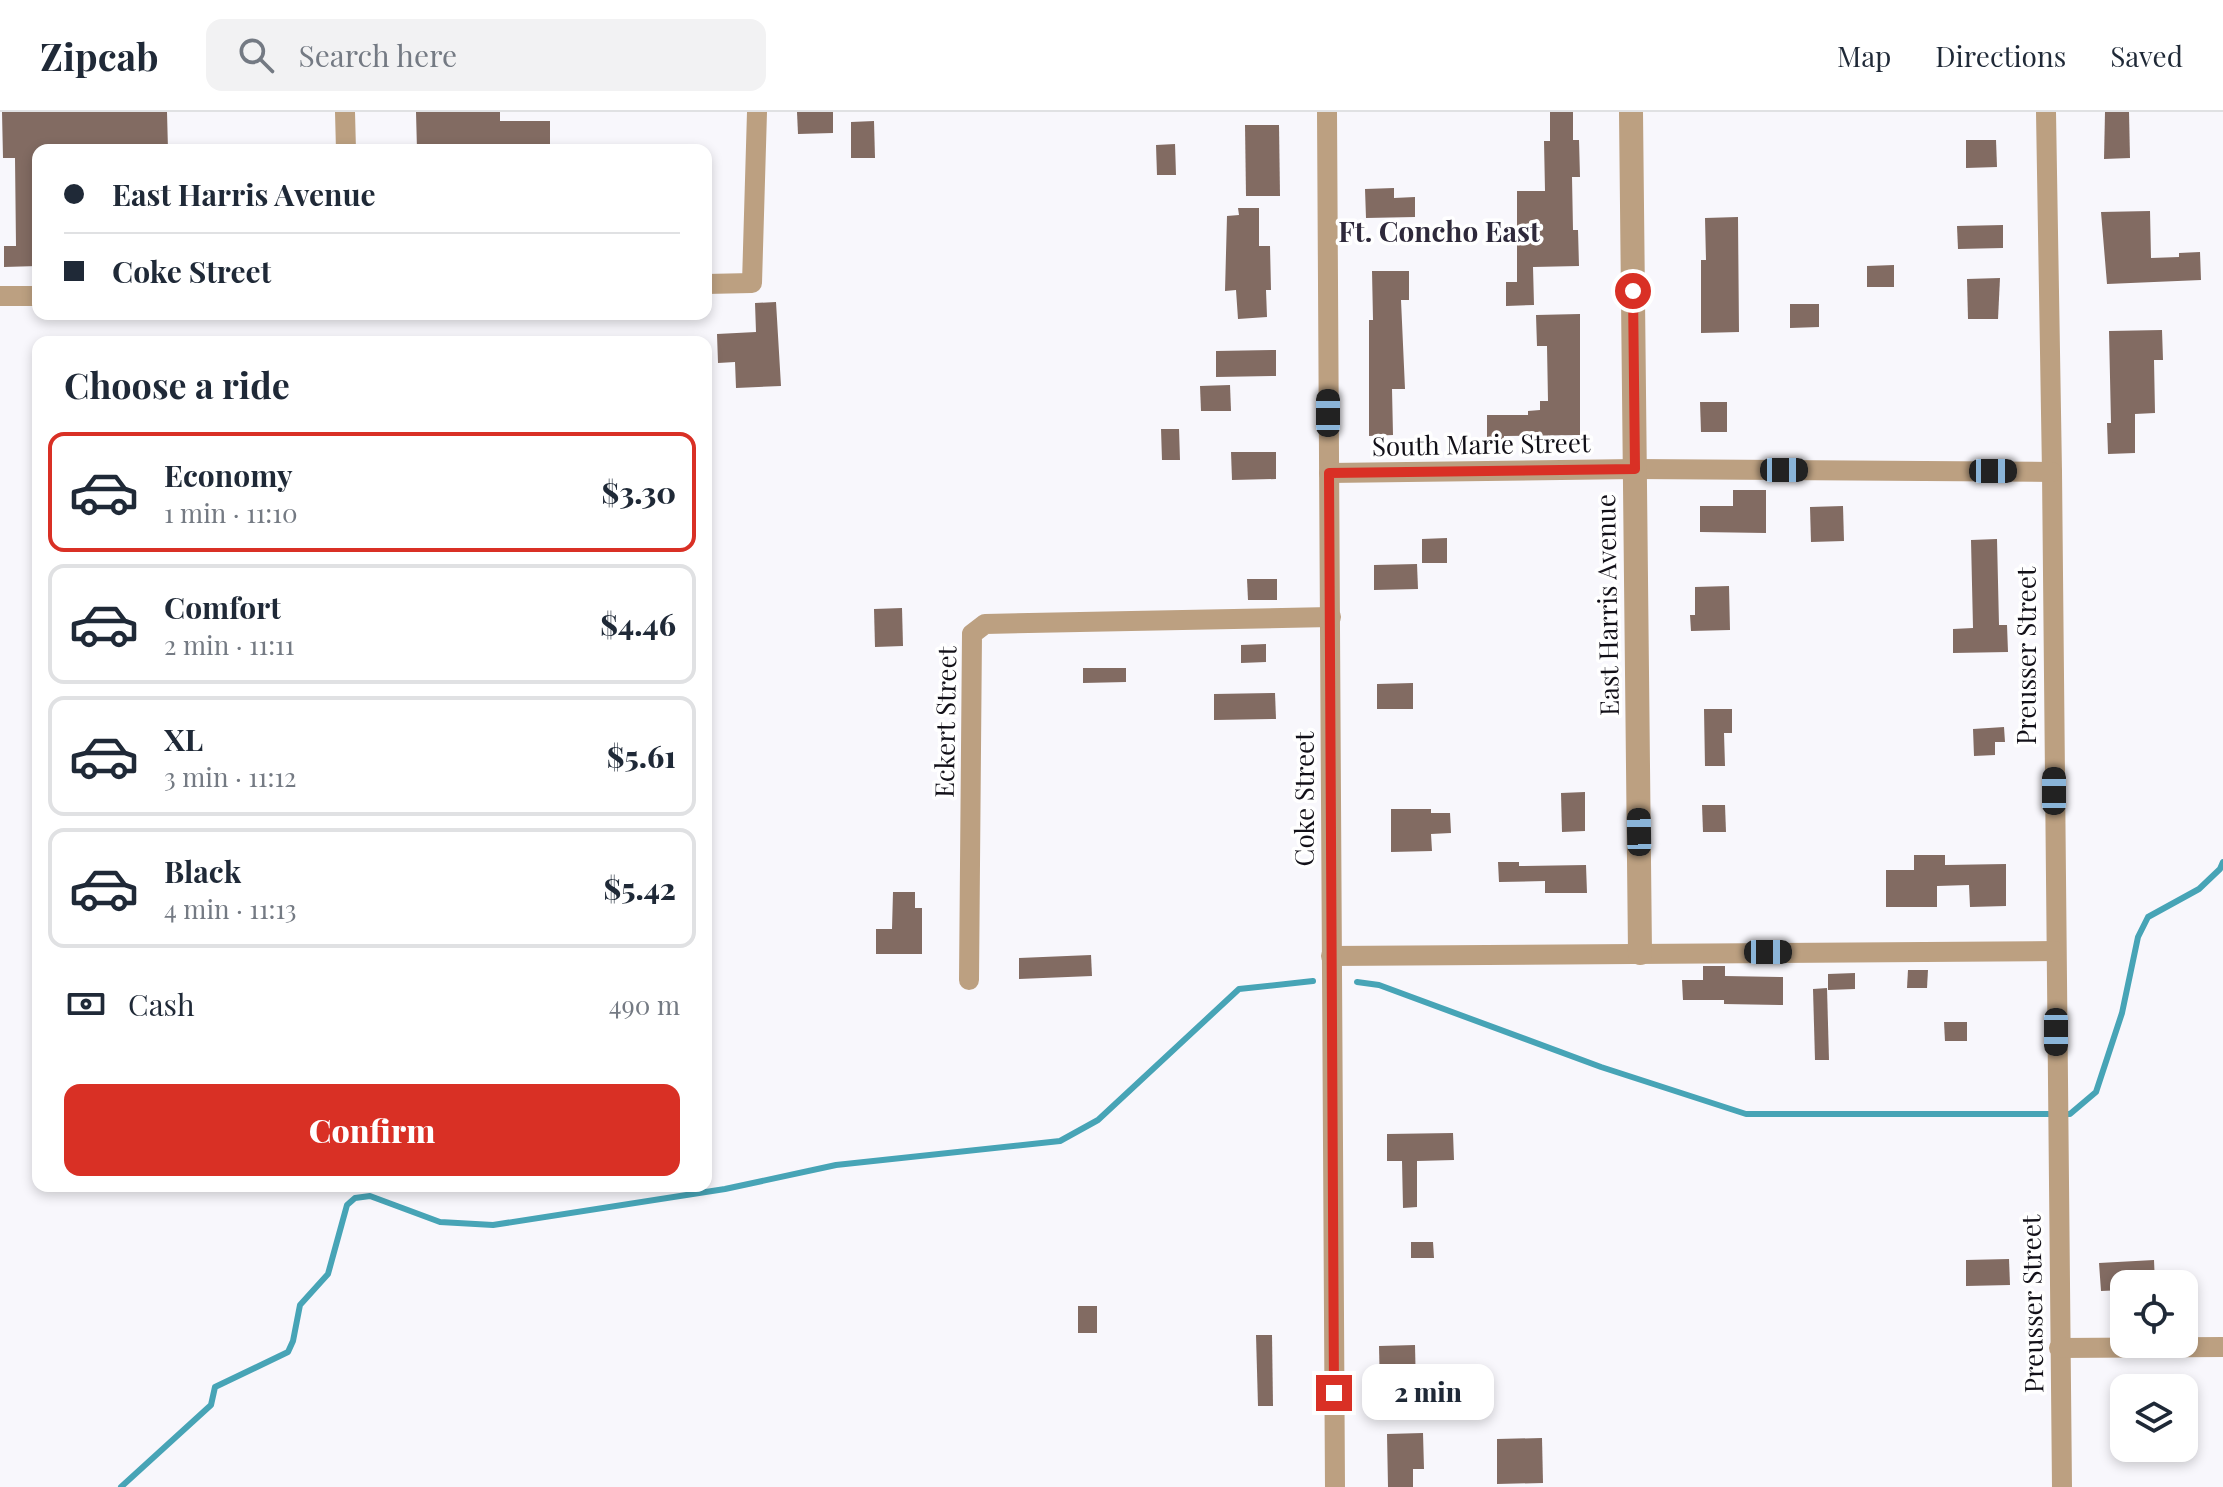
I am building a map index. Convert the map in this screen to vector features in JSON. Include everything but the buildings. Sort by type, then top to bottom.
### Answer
[{"type":"street","points":[[345,112],[346,144]]},
{"type":"street","points":[[712,284],[752,283],[757,112]]},
{"type":"street","name":"Coke Street","points":[[1327,112],[1335,1487]]},
{"type":"street","name":"East Harris Avenue","points":[[1631,112],[1640,953]]},
{"type":"street","name":"Preusser Street","points":[[2046,112],[2062,1487]]},
{"type":"street","points":[[0,296],[32,296]]},
{"type":"street","name":"South Marie Street","points":[[1329,473],[1635,469],[2052,472]]},
{"type":"street","name":"Eckert Street","points":[[969,980],[972,634],[985,624],[1331,617]]},
{"type":"street","points":[[1331,956],[2055,951]]},
{"type":"street","points":[[2059,1348],[2223,1347]]},
{"type":"waterway","points":[[1357,982],[1379,985],[1601,1067],[1746,1114],[2070,1114],[2096,1092],[2122,1013],[2138,937],[2148,917],[2199,889],[2220,869],[2223,862]]},
{"type":"waterway","points":[[712,1191],[836,1165],[1060,1141],[1098,1120],[1239,989],[1313,981]]},
{"type":"waterway","points":[[121,1487],[211,1405],[215,1387],[288,1352],[300,1305],[328,1274],[347,1205],[355,1198],[370,1196],[440,1222],[493,1225],[706,1192]]},
{"type":"district","name":"Ft. Concho East","points":[[1439,232]]},
{"type":"route","points":[[1334,1393],[1329,473],[1635,469],[1633,291]]}]
